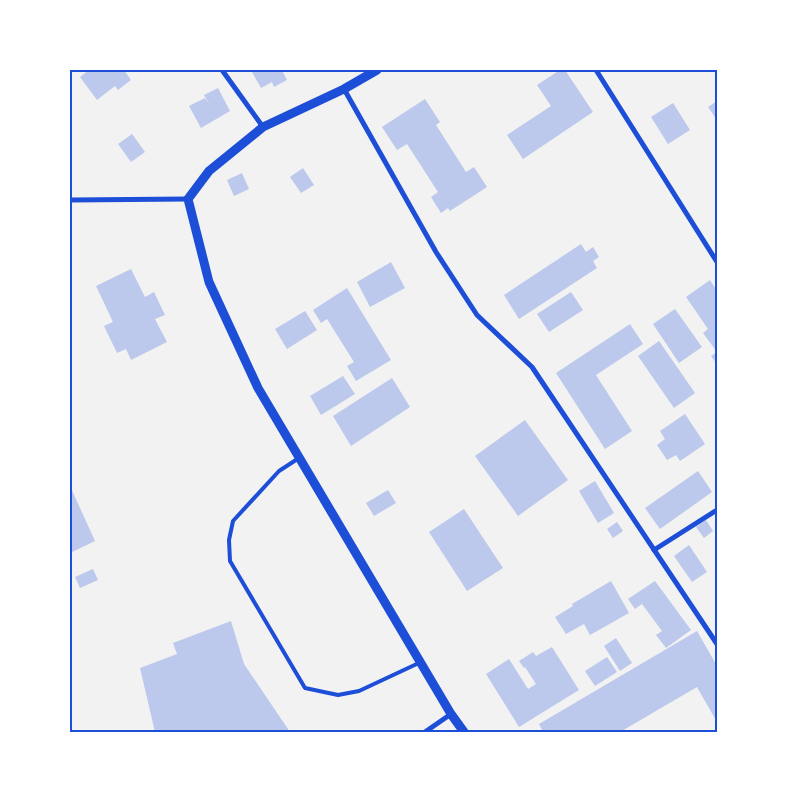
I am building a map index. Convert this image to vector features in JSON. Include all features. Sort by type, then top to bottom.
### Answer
[{"type":"street","points":[[222,70],[263,127]]},
{"type":"street","points":[[188,198],[209,171],[263,127],[344,89],[377,70]]},
{"type":"street","points":[[596,70],[717,262]]},
{"type":"street","points":[[344,89],[436,252],[477,315],[532,367],[717,644]]},
{"type":"street","points":[[70,200],[188,198]]},
{"type":"street","points":[[188,198],[209,282],[258,388],[450,714],[464,732]]},
{"type":"street","points":[[654,550],[717,510]]},
{"type":"street","points":[[426,732],[450,714]]},
{"type":"lane","points":[[300,458],[279,471],[233,521],[229,540],[230,561],[305,688],[338,695],[359,691],[421,662]]},
{"type":"building","points":[[89,70],[124,70],[131,80],[118,90],[115,86],[97,100],[80,77]]},
{"type":"building","points":[[257,70],[282,70],[287,80],[274,87],[272,82],[261,88],[252,72]]},
{"type":"building","points":[[560,70],[565,70],[593,112],[523,159],[507,135],[551,106],[537,85]]},
{"type":"building","points":[[218,88],[230,111],[201,128],[189,106],[205,98],[210,105],[204,95]]},
{"type":"building","points":[[425,99],[440,122],[436,125],[466,172],[474,167],[487,187],[450,211],[448,208],[441,213],[431,197],[438,192],[407,144],[397,150],[382,127]]},
{"type":"building","points":[[717,101],[717,120],[708,107]]},
{"type":"building","points":[[673,103],[690,130],[668,144],[651,117]]},
{"type":"building","points":[[132,134],[145,152],[131,162],[118,144]]},
{"type":"building","points":[[303,168],[314,185],[301,193],[290,177]]},
{"type":"building","points":[[242,173],[249,189],[234,196],[227,180]]},
{"type":"building","points":[[581,244],[586,252],[593,247],[599,257],[593,261],[597,268],[519,319],[504,295]]},
{"type":"building","points":[[391,262],[405,288],[370,307],[357,282]]},
{"type":"building","points":[[131,269],[145,297],[154,292],[165,315],[155,319],[167,342],[131,360],[126,349],[117,353],[104,326],[113,322],[96,286]]},
{"type":"building","points":[[710,280],[717,291],[717,352],[703,333],[708,329],[686,297]]},
{"type":"building","points":[[347,288],[391,360],[356,381],[347,366],[354,362],[327,319],[321,323],[313,310]]},
{"type":"building","points":[[571,292],[583,310],[549,332],[537,314]]},
{"type":"building","points":[[675,309],[702,347],[679,363],[653,324]]},
{"type":"building","points":[[305,311],[317,330],[287,349],[275,329]]},
{"type":"building","points":[[630,324],[643,344],[596,375],[632,431],[605,449],[556,373]]},
{"type":"building","points":[[659,341],[695,393],[674,408],[638,356]]},
{"type":"building","points":[[717,352],[717,364],[711,356]]},
{"type":"building","points":[[343,376],[355,394],[321,415],[310,396]]},
{"type":"building","points":[[392,378],[410,407],[351,446],[333,416]]},
{"type":"building","points":[[685,414],[705,444],[680,461],[676,455],[667,460],[657,445],[665,439],[660,431]]},
{"type":"building","points":[[525,420],[568,480],[518,516],[475,456]]},
{"type":"building","points":[[698,471],[712,492],[660,529],[645,508]]},
{"type":"building","points":[[595,481],[614,513],[598,523],[579,491]]},
{"type":"building","points":[[70,486],[95,541],[70,553]]},
{"type":"building","points":[[388,490],[396,503],[374,516],[366,503]]},
{"type":"building","points":[[464,509],[503,568],[467,591],[429,532]]},
{"type":"building","points":[[706,520],[713,531],[704,538],[696,527]]},
{"type":"building","points":[[617,522],[623,531],[613,538],[607,529]]},
{"type":"building","points":[[689,545],[707,572],[692,582],[674,556]]},
{"type":"building","points":[[93,569],[98,580],[80,588],[75,577]]},
{"type":"building","points":[[611,581],[629,613],[590,635],[584,624],[566,634],[555,617],[573,606],[572,604]]},
{"type":"building","points":[[655,581],[691,630],[666,648],[656,635],[662,631],[642,604],[635,609],[628,599]]},
{"type":"building","points":[[231,621],[244,664],[290,732],[155,732],[140,668],[177,654],[173,643]]},
{"type":"building","points":[[697,631],[717,666],[717,722],[697,687],[620,732],[543,732],[539,724]]},
{"type":"building","points":[[616,638],[632,663],[620,671],[604,646]]},
{"type":"building","points":[[552,647],[579,690],[519,727],[486,674],[509,659],[528,689],[536,684],[519,661],[533,652],[536,656]]},
{"type":"building","points":[[607,657],[617,672],[595,686],[585,671]]}]
